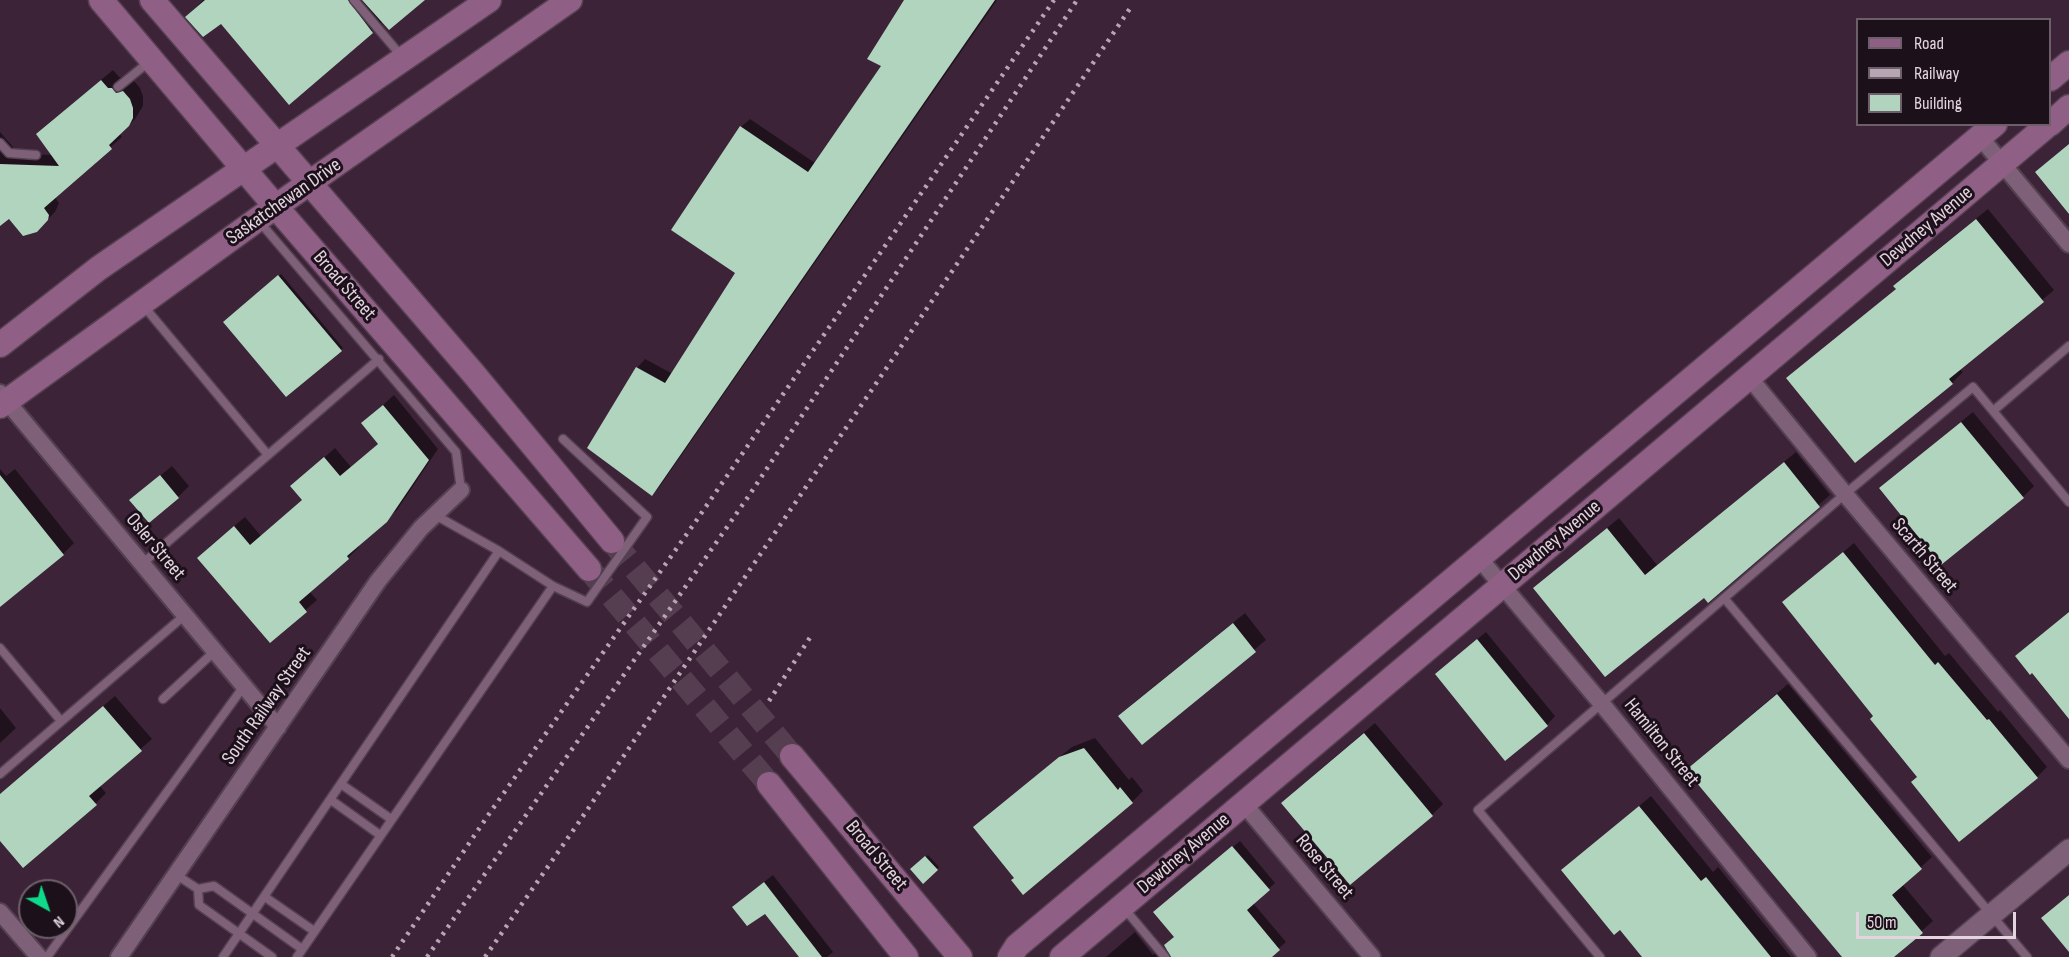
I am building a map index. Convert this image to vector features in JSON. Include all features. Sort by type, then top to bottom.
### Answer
[{"type":"main road","name":"Broad Street","points":[[101,0],[245,170],[267,213],[589,569]]},
{"type":"main road","name":"Broad Street","points":[[152,0],[473,373],[612,541]]},
{"type":"main road","points":[[0,345],[99,268],[245,170],[489,0]]},
{"type":"main road","name":"Saskatchewan Drive","points":[[3,400],[142,304],[567,1]]},
{"type":"main road","points":[[2051,77],[2069,63]]},
{"type":"main road","name":"Dewdney Avenue","points":[[2051,122],[2069,107]]},
{"type":"main road","name":"Dewdney Avenue","points":[[1062,957],[2047,126]]},
{"type":"main road","name":"Dewdney Avenue","points":[[1010,957],[1017,946],[1988,131]]},
{"type":"main road","name":"Broad Street","points":[[792,756],[960,957]]},
{"type":"main road","name":"Broad Street","points":[[769,784],[906,957]]},
{"type":"street","points":[[1988,131],[2002,163],[2069,244]]},
{"type":"street","name":"Scarth Street","points":[[1749,377],[2069,760]]},
{"type":"street","name":"Osler Street","points":[[3,400],[278,727]]},
{"type":"street","name":"South Railway Street","points":[[119,957],[378,581],[421,528],[461,490]]},
{"type":"street","name":"Hamilton Street","points":[[1479,558],[1602,704],[1808,957]]},
{"type":"street","name":"Rose Street","points":[[1244,804],[1372,957]]},
{"type":"street","points":[[1941,957],[2069,850]]},
{"type":"street","points":[[0,912],[39,957]]},
{"type":"lane","points":[[354,0],[403,58]]},
{"type":"lane","points":[[118,87],[152,59]]},
{"type":"lane","points":[[0,143],[9,153],[36,155]]},
{"type":"lane","points":[[267,213],[379,359],[456,452],[461,490]]},
{"type":"lane","points":[[142,304],[268,455]]},
{"type":"lane","points":[[1993,411],[2069,346]]},
{"type":"lane","points":[[142,564],[379,359]]},
{"type":"lane","points":[[1600,957],[1478,810],[1845,494],[1973,387],[2069,502]]},
{"type":"lane","points":[[435,514],[553,586],[587,602],[647,517],[563,440]]},
{"type":"lane","points":[[223,957],[499,551]]},
{"type":"lane","points":[[175,874],[198,889],[214,886],[253,914],[299,953],[553,586]]},
{"type":"lane","points":[[1724,598],[2027,957]]},
{"type":"lane","points":[[0,774],[185,615]]},
{"type":"lane","points":[[0,648],[61,721]]},
{"type":"lane","points":[[163,699],[214,651]]},
{"type":"lane","points":[[46,957],[244,686]]},
{"type":"lane","points":[[342,784],[391,819]]},
{"type":"lane","points":[[331,800],[380,835]]},
{"type":"lane","points":[[198,889],[199,905],[272,957]]},
{"type":"lane","points":[[265,897],[314,931]]},
{"type":"lane","points":[[1122,906],[1165,957]]},
{"type":"building","points":[[205,0],[348,0],[373,33],[289,105],[221,24],[203,37],[185,17]]},
{"type":"building","points":[[362,0],[425,0],[389,30]]},
{"type":"building","points":[[904,0],[995,0],[652,496],[587,448],[636,367],[665,383],[735,273],[671,230],[740,126],[808,172],[881,66],[867,59]]},
{"type":"building","points":[[101,80],[116,93],[123,91],[130,99],[133,118],[129,126],[109,145],[112,149],[44,208],[49,215],[48,220],[37,232],[23,236],[9,219],[0,226],[0,164],[59,166],[36,134]]},
{"type":"building","points":[[2069,144],[2069,214],[2035,172]]},
{"type":"building","points":[[1976,219],[2044,302],[1949,379],[1953,384],[1855,463],[1786,378],[1896,289],[1893,286]]},
{"type":"building","points":[[278,275],[342,351],[286,397],[223,322]]},
{"type":"building","points":[[383,405],[429,460],[387,522],[347,556],[349,559],[299,602],[307,612],[270,643],[197,558],[234,526],[250,545],[302,500],[290,486],[324,457],[340,476],[378,444],[361,423]]},
{"type":"building","points":[[1961,422],[2024,498],[1941,565],[1879,488]]},
{"type":"building","points":[[1784,462],[1820,507],[1708,603],[1704,598],[1605,677],[1533,588],[1607,528],[1645,575]]},
{"type":"building","points":[[0,475],[64,555],[0,607]]},
{"type":"building","points":[[160,475],[179,498],[149,523],[129,500]]},
{"type":"building","points":[[1843,552],[1935,665],[1938,662],[2038,778],[1959,842],[1911,782],[1917,777],[1870,719],[1873,716],[1782,602]]},
{"type":"building","points":[[2069,612],[2069,719],[2032,673],[2030,675],[2015,656]]},
{"type":"building","points":[[1233,623],[1256,652],[1142,745],[1118,716]]},
{"type":"building","points":[[1477,639],[1548,726],[1505,761],[1435,674]]},
{"type":"building","points":[[1777,694],[1922,869],[1892,895],[1923,933],[1894,957],[1842,957],[1686,770]]},
{"type":"building","points":[[103,706],[142,751],[89,796],[97,805],[23,868],[0,841],[0,794]]},
{"type":"building","points":[[1364,733],[1433,816],[1350,885],[1281,803]]},
{"type":"building","points":[[1084,748],[1118,790],[1120,787],[1133,803],[1023,895],[1011,880],[1014,878],[973,827],[1059,757]]},
{"type":"building","points":[[1639,806],[1701,881],[1706,877],[1771,957],[1642,957],[1620,930],[1614,935],[1561,870]]},
{"type":"building","points":[[1232,846],[1270,890],[1247,910],[1280,950],[1272,957],[1171,957],[1164,945],[1174,937],[1153,912]]},
{"type":"building","points":[[925,856],[938,870],[923,884],[910,869]]},
{"type":"building","points":[[764,882],[822,957],[799,957],[765,914],[747,926],[732,907]]},
{"type":"building","points":[[2069,895],[2069,952],[2041,918]]},
{"type":"tunnel","points":[[612,541],[792,756]]},
{"type":"tunnel","points":[[589,569],[769,784]]},
{"type":"railway","points":[[392,957],[489,814],[696,521],[1054,0]]},
{"type":"railway","points":[[427,957],[748,497],[1077,0]]},
{"type":"railway","points":[[485,957],[579,822],[1131,7]]},
{"type":"railway","points":[[769,701],[811,636]]}]
